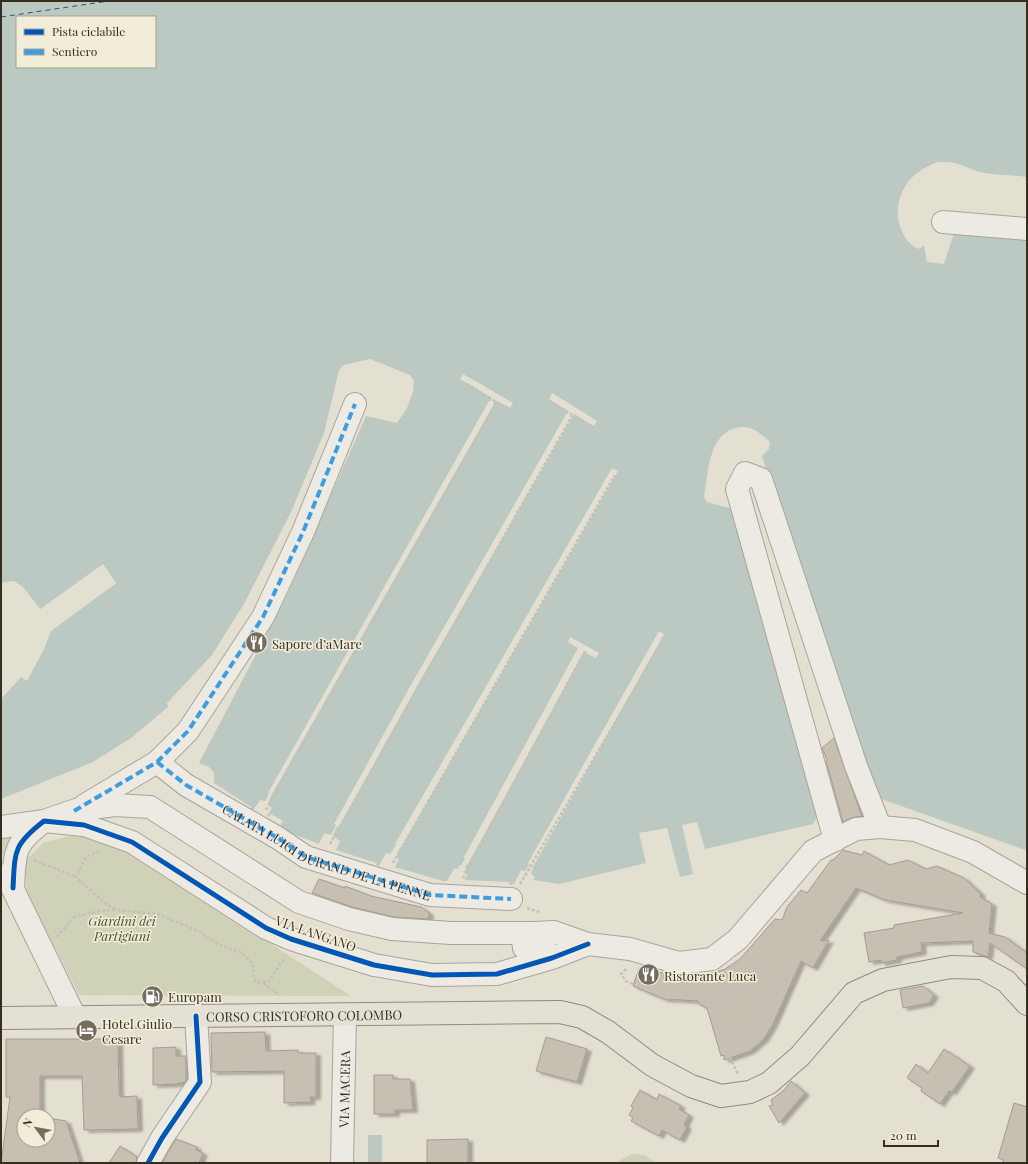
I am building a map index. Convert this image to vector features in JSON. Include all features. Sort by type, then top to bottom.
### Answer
[{"type":"main road","name":"CORSO CRISTOFORO COLOMBO","points":[[1,1018],[560,1012],[582,1017],[608,1032],[652,1065],[691,1086],[721,1096],[750,1092],[769,1083],[800,1056],[854,994],[884,980],[951,967],[982,968],[1006,981],[1027,1004]]},
{"type":"street","points":[[943,222],[1027,229]]},
{"type":"street","points":[[74,811],[157,762],[188,730],[263,617],[303,532],[355,404]]},
{"type":"street","points":[[835,840],[738,489],[745,473],[761,480],[856,766],[880,826]]},
{"type":"street","name":"CALATA LUIGI DURAND DE LA PENNE","points":[[157,762],[186,785],[278,838],[306,857],[430,895],[511,899]]},
{"type":"street","name":"VIA LANGANO","points":[[1,827],[44,821],[74,811],[115,805],[150,807],[299,902],[349,919],[392,929],[451,933],[534,949]]},
{"type":"street","points":[[13,888],[15,853],[26,835],[44,821]]},
{"type":"street","name":"VIA LANGANO","points":[[44,821],[84,825],[132,842],[266,928],[291,939],[374,965],[432,975],[497,974],[534,949]]},
{"type":"street","points":[[534,949],[588,944],[630,949],[679,963],[712,959],[738,939],[813,851],[856,829],[880,826],[915,830],[973,852],[1027,883]]},
{"type":"street","points":[[1,865],[75,1017]]},
{"type":"street","points":[[534,949],[554,932],[588,944]]},
{"type":"street","name":"VIA MACERA","points":[[342,1163],[345,1015]]},
{"type":"street","points":[[148,1163],[162,1138],[200,1082],[196,1016]]},
{"type":"path","points":[[466,384],[511,411]]},
{"type":"path","points":[[263,816],[497,402]]},
{"type":"path","points":[[553,403],[596,430]]},
{"type":"path","points":[[328,848],[572,416]]},
{"type":"path","points":[[391,867],[615,476]]},
{"type":"path","points":[[511,899],[663,641]]},
{"type":"path","points":[[460,883],[585,651]]},
{"type":"path","points":[[107,833],[102,848],[86,857],[76,877],[108,905],[118,910]]},
{"type":"path","points":[[44,952],[74,917],[99,911],[118,910],[158,914],[200,932],[218,944],[240,952],[253,963],[254,979],[258,983],[269,981],[273,976],[286,955],[291,939]]},
{"type":"path","points":[[629,965],[622,974],[626,981],[666,998],[701,997],[713,1002]]},
{"type":"path","points":[[713,1002],[763,973],[770,975],[775,985],[756,1027],[727,1051]]},
{"type":"path","points":[[713,1002],[727,1051],[739,1075]]},
{"type":"green space","points":[[22,829],[13,840],[4,858],[1,852],[1,833]]},
{"type":"green space","name":"Giardini dei Partigiani","points":[[95,829],[351,996],[79,995],[27,892],[24,862],[43,843]]},
{"type":"green space","points":[[632,1154],[644,1155],[657,1163],[615,1163]]},
{"type":"shaded area","points":[[1,1],[1027,1],[1027,177],[978,172],[952,162],[937,162],[922,170],[909,180],[901,194],[898,210],[899,223],[904,236],[914,247],[919,249],[924,245],[927,262],[944,264],[954,233],[1027,239],[1027,845],[1025,850],[873,796],[762,456],[769,449],[770,442],[753,429],[738,427],[732,429],[724,434],[718,441],[710,458],[704,497],[707,502],[733,509],[817,817],[813,824],[705,849],[697,822],[682,825],[693,874],[680,877],[667,828],[639,833],[646,863],[559,884],[533,880],[535,877],[531,874],[533,867],[664,634],[659,631],[528,863],[529,865],[525,871],[521,870],[514,884],[510,885],[509,882],[465,880],[467,875],[464,872],[466,869],[465,867],[584,652],[596,658],[599,653],[570,637],[568,642],[578,648],[464,857],[465,859],[458,869],[454,868],[447,881],[443,881],[395,867],[399,859],[396,857],[400,848],[618,471],[612,468],[390,854],[386,853],[379,866],[376,865],[377,863],[336,850],[340,841],[333,836],[337,826],[339,827],[417,686],[574,414],[594,426],[597,421],[552,393],[549,399],[568,411],[412,683],[334,824],[336,825],[331,835],[324,833],[319,844],[293,834],[280,826],[283,821],[271,814],[269,817],[267,816],[272,808],[268,804],[271,796],[494,404],[493,403],[495,400],[510,408],[513,403],[463,374],[460,379],[492,398],[491,401],[489,401],[268,793],[269,794],[265,801],[260,800],[252,812],[250,810],[251,807],[214,783],[214,773],[209,767],[199,763],[286,597],[366,416],[397,423],[407,408],[413,392],[414,381],[410,375],[370,359],[344,365],[339,370],[324,433],[292,510],[245,602],[212,655],[167,703],[168,707],[131,738],[93,762],[1,799],[1,699],[21,677],[27,681],[43,651],[51,631],[115,584],[103,565],[41,610],[23,587],[14,581],[1,583]]},
{"type":"shaded area","points":[[368,1135],[382,1135],[382,1163],[368,1163]]},
{"type":"pier","points":[[103,564],[116,583],[51,630],[112,583],[103,568],[42,611],[39,610]]},
{"type":"building","points":[[834,738],[862,816],[851,818],[843,822],[826,761],[827,760],[822,748]]},
{"type":"building","points":[[843,850],[862,855],[864,851],[889,865],[908,860],[926,869],[937,866],[964,878],[981,894],[980,897],[992,904],[989,933],[1005,937],[1027,953],[1027,969],[990,943],[988,957],[973,952],[973,941],[921,943],[922,952],[897,957],[897,960],[881,963],[881,960],[869,962],[864,933],[894,928],[894,925],[963,913],[885,900],[856,888],[820,941],[829,940],[813,968],[801,961],[773,1024],[764,1039],[750,1051],[724,1060],[724,1055],[721,1056],[707,1008],[700,1005],[698,1001],[664,999],[633,986],[639,968],[684,977],[706,975],[725,969],[740,959],[775,919],[782,920],[787,907],[801,890],[807,893],[831,860],[833,860]]},
{"type":"building","points":[[319,879],[345,888],[345,886],[371,896],[421,907],[429,913],[428,919],[394,917],[352,907],[312,893]]},
{"type":"building","points":[[923,986],[934,995],[929,1003],[903,1008],[900,990]]},
{"type":"building","points":[[265,1032],[266,1051],[298,1050],[298,1053],[316,1053],[316,1097],[310,1097],[311,1102],[284,1103],[284,1071],[212,1072],[211,1033]]},
{"type":"building","points":[[546,1037],[587,1049],[577,1082],[536,1071]]},
{"type":"building","points":[[6,1039],[118,1039],[120,1097],[137,1096],[138,1129],[84,1130],[82,1076],[40,1076],[40,1108],[16,1108],[16,1148],[56,1148],[56,1119],[66,1121],[80,1163],[1,1163],[10,1097],[6,1097]]},
{"type":"building","points":[[176,1047],[176,1056],[186,1056],[185,1082],[153,1085],[153,1048]]},
{"type":"building","points":[[944,1049],[970,1066],[952,1092],[949,1091],[940,1104],[921,1091],[922,1088],[907,1078],[916,1064],[928,1073]]},
{"type":"building","points":[[374,1075],[393,1075],[393,1079],[410,1079],[413,1110],[395,1110],[395,1114],[374,1114]]},
{"type":"building","points":[[791,1081],[805,1093],[779,1123],[769,1106],[773,1105],[771,1100],[784,1090]]},
{"type":"building","points":[[640,1090],[657,1100],[659,1094],[681,1106],[679,1109],[689,1115],[684,1125],[687,1127],[680,1140],[662,1130],[659,1136],[631,1121],[633,1118],[629,1115],[633,1108],[631,1106]]},
{"type":"building","points":[[1014,1103],[1027,1107],[1027,1163],[1003,1163],[1004,1160],[998,1158]]},
{"type":"building","points":[[176,1139],[197,1147],[196,1150],[203,1153],[199,1163],[162,1163]]},
{"type":"building","points":[[468,1139],[468,1163],[427,1163],[427,1140]]},
{"type":"building","points":[[120,1146],[137,1157],[136,1163],[109,1163]]},
{"type":"ferry route","points":[[1,17],[109,1]]},
{"type":"marked path","points":[[74,811],[157,762],[188,731],[263,617],[303,532],[355,404]]},
{"type":"marked path","points":[[157,762],[186,785],[278,838],[306,857],[430,895],[511,899]]},
{"type":"cycle path","points":[[13,888],[14,865],[21,843],[26,836],[44,821],[84,825],[132,842],[266,928],[291,939],[374,965],[432,975],[497,974],[552,958],[588,944]]},
{"type":"cycle path","points":[[148,1163],[162,1138],[200,1082],[196,1016]]},
{"type":"place","name":"Sapore d’aMare","points":[[257,643]]},
{"type":"place","name":"Ristorante Luca","points":[[648,975]]},
{"type":"place","name":"Europam","points":[[152,996]]},
{"type":"place","name":"Hotel Giulio Cesare","points":[[87,1030]]}]
